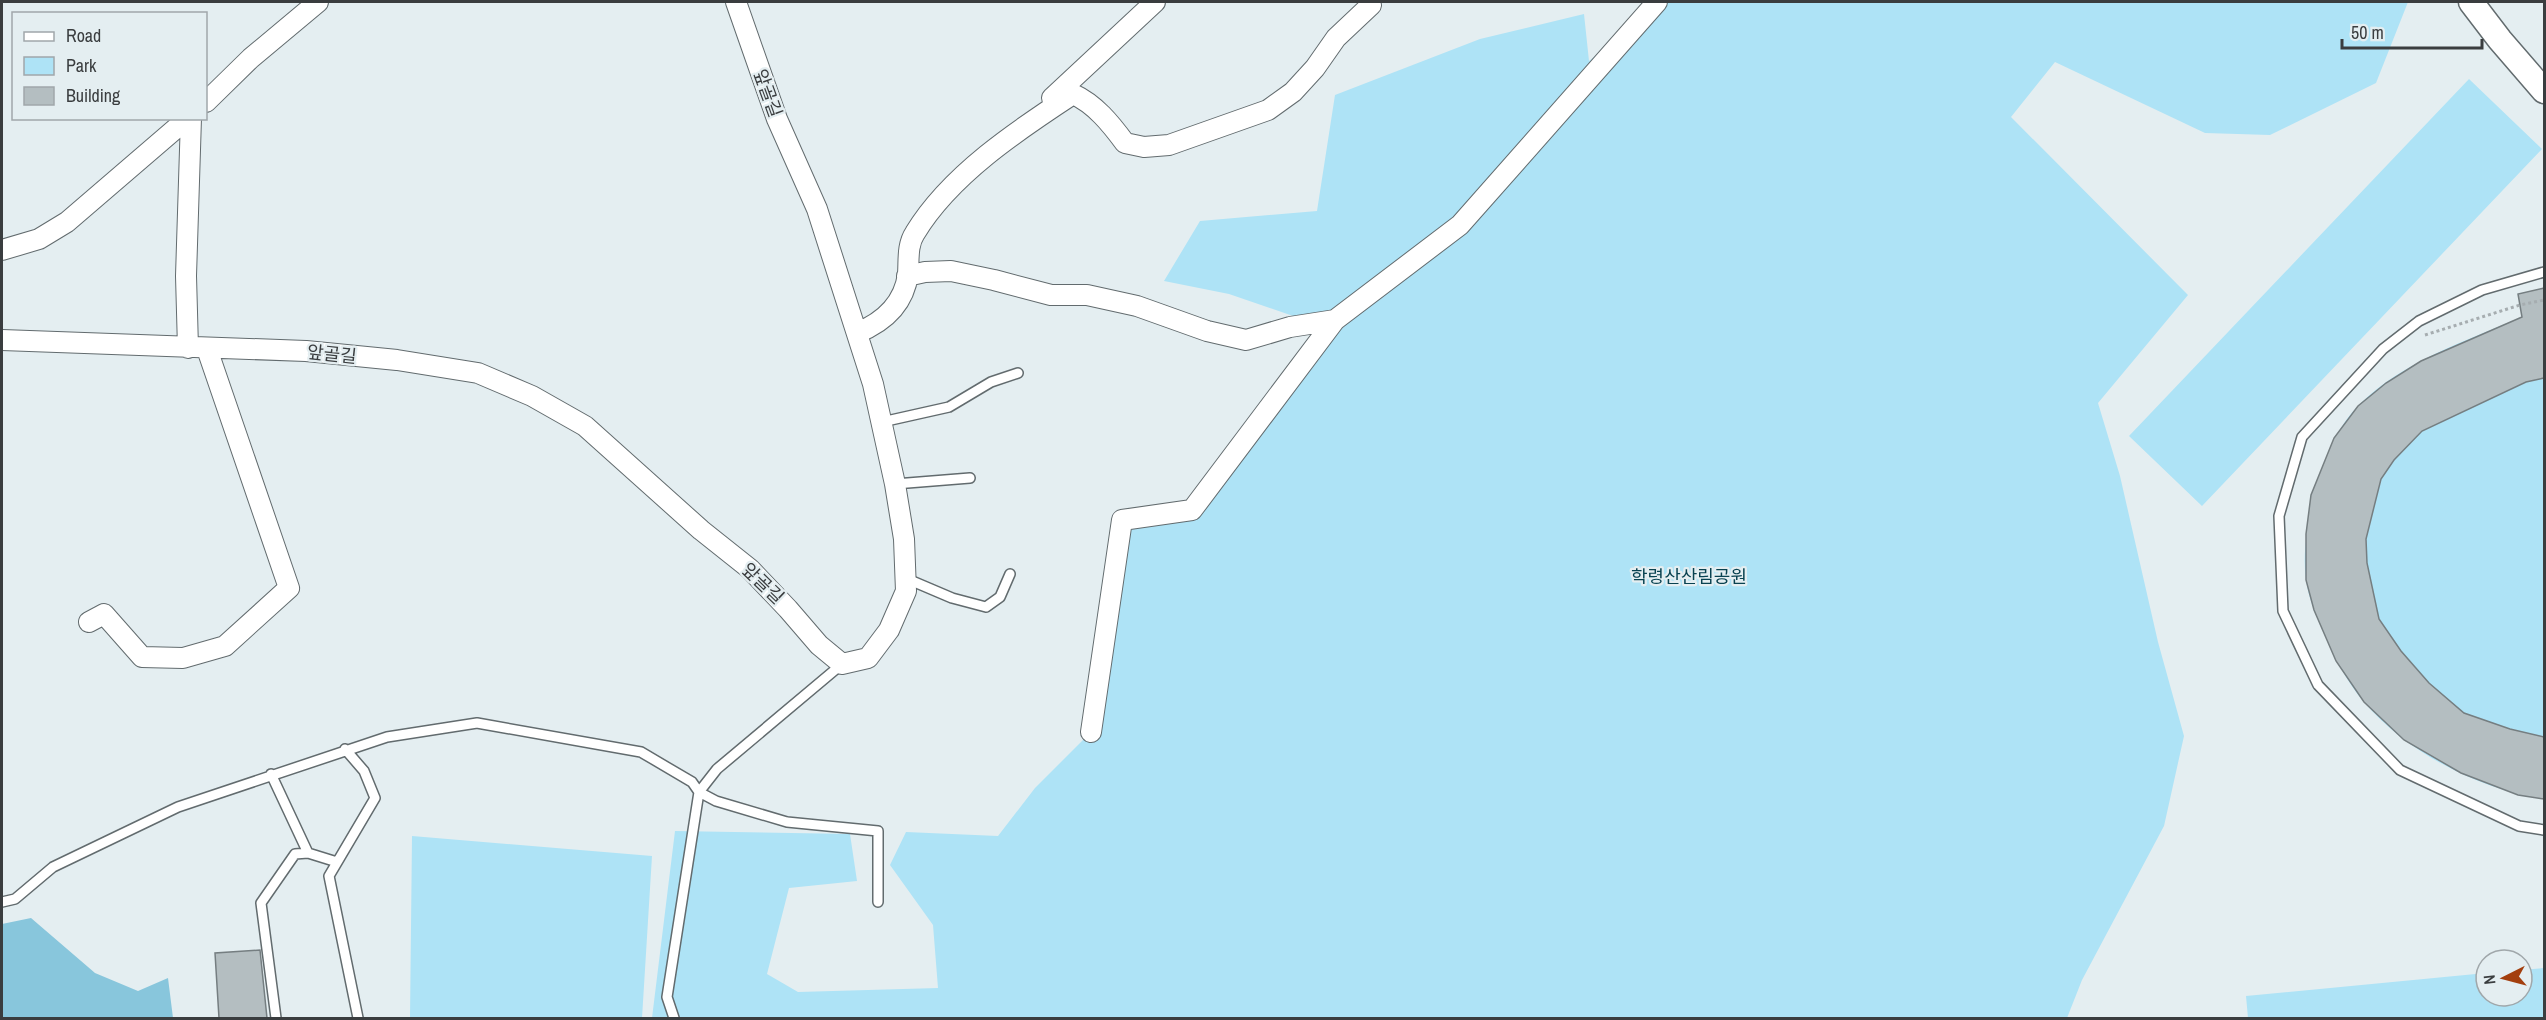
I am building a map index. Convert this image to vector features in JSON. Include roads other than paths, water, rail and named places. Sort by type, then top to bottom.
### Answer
[{"type":"street","points":[[207,101],[251,58],[318,2]]},
{"type":"street","name":"앞골길","points":[[2,340],[198,349],[306,351],[398,360],[478,373],[532,396],[585,426],[701,530],[750,569],[819,645],[842,664],[868,658],[889,630],[906,591],[904,539],[895,484],[873,384],[817,209],[777,119],[736,2]]},
{"type":"street","points":[[857,333],[878,324],[900,301],[907,276],[908,253],[914,235],[936,206],[969,171],[1022,127],[1155,2]]},
{"type":"street","points":[[1091,732],[1122,520],[1192,510],[1335,320],[1460,225],[1657,2]]},
{"type":"street","points":[[2471,2],[2544,91]]},
{"type":"street","points":[[1022,127],[1073,94],[1084,99],[1111,124],[1125,143],[1144,147],[1169,145],[1268,110],[1293,92],[1315,68],[1336,38],[1372,3]]},
{"type":"street","points":[[2,250],[39,239],[67,222],[188,120]]},
{"type":"street","points":[[89,622],[104,614],[142,657],[183,658],[225,646],[280,599],[289,588],[198,349],[186,276],[190,120]]},
{"type":"street","points":[[907,276],[925,272],[951,271],[1051,295],[1087,295],[1137,306],[1207,331],[1246,340],[1290,327],[1335,320]]},
{"type":"lane","points":[[2544,272],[2482,290],[2419,321],[2383,349],[2302,437],[2279,516],[2283,611],[2318,685],[2400,770],[2519,826],[2544,830]]},
{"type":"lane","points":[[882,422],[949,407],[991,382],[1018,374]]},
{"type":"lane","points":[[895,484],[970,478]]},
{"type":"lane","points":[[905,578],[952,598],[986,607],[1000,597],[1010,574]]},
{"type":"lane","points":[[674,1018],[667,997],[699,792],[717,769],[842,664]]},
{"type":"lane","points":[[2,902],[15,899],[53,867],[178,807],[345,749],[387,737],[477,723],[641,752],[692,782],[699,792],[716,801],[787,822],[878,831],[878,902]]},
{"type":"lane","points":[[345,749],[364,771],[375,798],[329,876],[358,1018]]},
{"type":"lane","points":[[271,774],[308,854]]},
{"type":"lane","points":[[276,1018],[261,903],[295,854],[308,854],[337,862]]},
{"type":"park label","name":"학령산산림공원","points":[[1689,576]]}]
